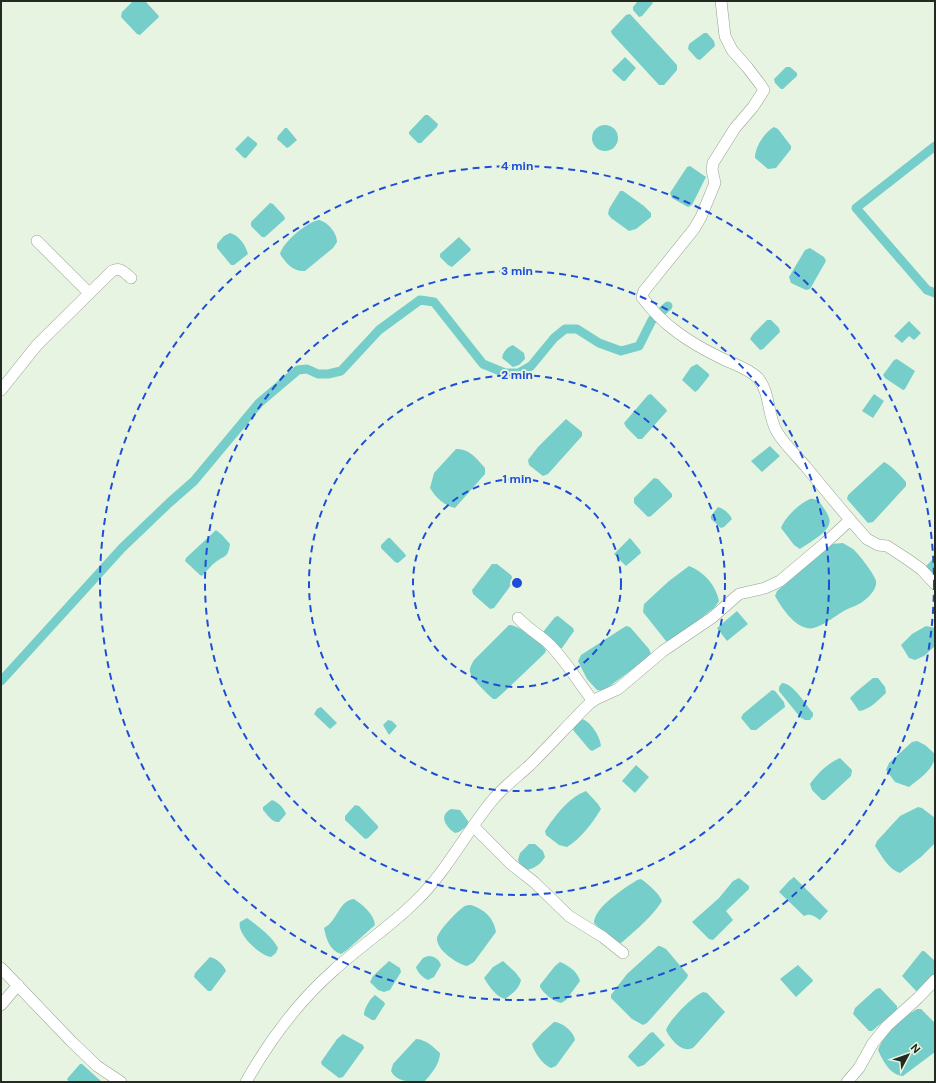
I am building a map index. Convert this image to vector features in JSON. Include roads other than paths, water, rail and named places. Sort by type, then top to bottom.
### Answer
[{"type":"street","points":[[721,1],[725,36],[732,50],[752,73],[764,90],[753,107],[734,128],[713,163],[712,170],[715,183],[694,230],[644,292],[642,297],[650,308],[690,342],[745,369],[757,377],[763,385],[767,395],[772,422],[788,448],[867,539],[878,545],[887,546],[907,559],[921,569],[935,584]]},
{"type":"street","points":[[37,241],[89,293]]},
{"type":"street","points":[[1,390],[38,345],[112,271],[120,269],[131,278]]},
{"type":"street","points":[[246,1082],[278,1032],[318,984],[417,900],[443,870],[491,802],[593,701],[618,689],[663,651],[713,617],[739,594],[765,588],[780,581],[850,520]]},
{"type":"street","points":[[518,618],[547,642],[561,657],[575,674],[593,701]]},
{"type":"street","points":[[474,826],[511,864],[534,882],[569,916],[603,937],[623,953]]},
{"type":"street","points":[[1,968],[97,1066],[121,1082]]},
{"type":"street","points":[[847,1082],[859,1068],[873,1043],[887,1026],[918,998],[935,980]]},
{"type":"street","points":[[1,1005],[18,985]]},
{"type":"water","points":[[133,1],[145,1],[159,17],[140,35],[137,34],[121,17],[122,12]]},
{"type":"water","points":[[638,1],[651,1],[653,3],[642,16],[639,17],[633,10],[633,7]]},
{"type":"water","points":[[630,14],[677,65],[677,70],[664,85],[659,85],[612,34],[611,31],[626,15]]},
{"type":"water","points":[[704,33],[707,33],[714,41],[715,46],[700,60],[697,59],[688,49],[689,44]]},
{"type":"water","points":[[625,57],[636,68],[625,81],[623,81],[612,70]]},
{"type":"water","points":[[786,67],[790,67],[797,73],[797,76],[783,89],[781,89],[775,83],[774,79]]},
{"type":"water","points":[[425,115],[428,115],[438,124],[437,127],[421,143],[418,143],[409,134],[409,132]]},
{"type":"water","points":[[605,125],[614,129],[618,138],[614,147],[605,151],[596,147],[592,138],[596,129]]},
{"type":"water","points":[[774,127],[778,129],[791,146],[791,149],[776,168],[768,169],[755,158],[755,153],[761,140],[767,132]]},
{"type":"water","points":[[285,128],[287,128],[297,140],[287,148],[277,139]]},
{"type":"water","points":[[248,136],[257,143],[257,145],[246,158],[244,158],[235,149]]},
{"type":"water","points":[[690,166],[706,177],[692,205],[688,207],[672,198],[670,193],[687,167]]},
{"type":"water","points":[[620,191],[623,191],[651,213],[651,217],[636,229],[629,231],[611,218],[608,214],[609,209]]},
{"type":"water","points":[[270,203],[273,204],[285,219],[265,237],[262,237],[251,226],[251,222]]},
{"type":"water","points":[[319,220],[326,223],[331,228],[337,242],[333,248],[305,271],[297,270],[287,264],[280,254],[282,249],[290,238],[302,228]]},
{"type":"water","points":[[230,233],[242,241],[248,254],[234,265],[231,265],[217,248],[217,244],[224,236]]},
{"type":"water","points":[[459,237],[471,249],[452,267],[440,257],[440,254]]},
{"type":"water","points":[[810,248],[824,257],[826,261],[810,289],[806,290],[791,283],[789,277],[805,250]]},
{"type":"water","points":[[767,320],[771,320],[779,328],[780,332],[763,349],[760,350],[750,339]]},
{"type":"water","points":[[909,321],[921,333],[914,340],[909,336],[902,343],[894,336]]},
{"type":"water","points":[[513,345],[524,353],[525,359],[519,365],[513,367],[502,358],[506,350]]},
{"type":"water","points":[[897,359],[915,371],[903,390],[883,375],[894,360]]},
{"type":"water","points":[[697,364],[709,374],[709,376],[695,392],[682,380],[691,367]]},
{"type":"water","points":[[651,394],[667,411],[642,439],[638,439],[624,423],[648,395]]},
{"type":"water","points":[[874,394],[884,401],[873,418],[862,411]]},
{"type":"water","points":[[566,419],[582,432],[582,436],[548,474],[543,476],[529,465],[528,460],[538,447]]},
{"type":"water","points":[[770,446],[780,456],[762,472],[751,461]]},
{"type":"water","points":[[456,449],[469,452],[485,468],[485,474],[455,508],[441,501],[430,488],[434,473]]},
{"type":"water","points":[[884,462],[901,476],[906,482],[906,486],[873,522],[868,523],[847,499],[848,495]]},
{"type":"water","points":[[654,478],[658,479],[672,494],[672,497],[648,517],[634,503],[634,498]]},
{"type":"water","points":[[810,499],[816,500],[821,504],[828,515],[830,523],[824,532],[800,549],[794,545],[781,528],[793,511]]},
{"type":"water","points":[[718,507],[730,515],[732,519],[721,528],[711,519],[711,516]]},
{"type":"water","points":[[216,530],[230,544],[228,551],[226,555],[211,566],[202,576],[185,561],[186,558]]},
{"type":"water","points":[[388,538],[390,538],[406,556],[398,563],[395,562],[381,548],[381,545]]},
{"type":"water","points":[[630,538],[641,553],[626,566],[614,554]]},
{"type":"water","points":[[843,543],[853,549],[870,569],[876,581],[875,589],[863,601],[845,610],[820,626],[807,628],[802,626],[793,620],[781,606],[775,596],[777,591],[832,544]]},
{"type":"water","points":[[935,557],[935,573],[931,575],[926,566]]},
{"type":"water","points":[[492,564],[497,564],[511,575],[514,581],[494,608],[490,609],[473,594],[472,590]]},
{"type":"water","points":[[689,566],[704,575],[712,584],[719,601],[715,607],[672,641],[666,641],[643,612],[644,604],[669,581]]},
{"type":"water","points":[[737,611],[748,624],[727,641],[717,628]]},
{"type":"water","points":[[558,616],[573,628],[574,631],[562,648],[558,648],[543,632],[555,617]]},
{"type":"water","points":[[509,625],[513,625],[529,634],[546,650],[545,653],[503,693],[496,699],[493,699],[474,679],[471,675],[470,669],[474,660]]},
{"type":"water","points":[[626,626],[630,627],[649,649],[651,654],[603,691],[597,690],[587,679],[578,661],[581,655]]},
{"type":"water","points":[[926,626],[935,628],[935,646],[924,656],[915,660],[909,658],[901,645],[912,634]]},
{"type":"water","points":[[873,678],[878,678],[885,687],[886,693],[867,709],[859,711],[850,698]]},
{"type":"water","points":[[782,683],[795,690],[813,713],[810,720],[805,720],[800,717],[779,691],[779,687]]},
{"type":"water","points":[[772,690],[775,691],[784,702],[785,707],[756,730],[751,730],[741,718],[743,714]]},
{"type":"water","points":[[321,707],[337,723],[330,729],[314,714],[317,709]]},
{"type":"water","points":[[582,719],[592,726],[600,742],[601,746],[592,751],[573,730],[574,726]]},
{"type":"water","points":[[388,720],[392,721],[397,726],[389,735],[383,725]]},
{"type":"water","points":[[917,741],[925,745],[935,754],[935,759],[926,773],[909,787],[895,782],[886,770],[889,763],[912,742]]},
{"type":"water","points":[[840,758],[852,770],[851,776],[825,800],[822,800],[812,790],[810,784],[824,769]]},
{"type":"water","points":[[636,765],[649,777],[635,793],[622,781]]},
{"type":"water","points":[[586,791],[601,809],[582,835],[567,847],[559,845],[546,835],[545,831],[573,798]]},
{"type":"water","points":[[272,800],[284,810],[286,814],[279,822],[272,820],[263,810],[263,807]]},
{"type":"water","points":[[355,805],[359,806],[378,826],[378,828],[368,838],[365,839],[345,820],[345,816]]},
{"type":"water","points":[[918,807],[922,808],[935,818],[935,843],[921,857],[900,873],[889,866],[875,846],[877,841],[900,816]]},
{"type":"water","points":[[451,809],[460,810],[468,821],[468,825],[459,832],[455,833],[446,825],[444,818],[447,812]]},
{"type":"water","points":[[529,844],[535,844],[543,851],[545,857],[537,866],[526,870],[521,866],[518,860],[520,853]]},
{"type":"water","points":[[794,877],[828,911],[820,920],[811,915],[804,916],[779,892]]},
{"type":"water","points":[[739,878],[749,886],[749,889],[726,911],[733,920],[713,940],[709,939],[692,922],[719,898],[733,881]]},
{"type":"water","points":[[641,879],[656,892],[662,901],[648,918],[621,943],[611,940],[594,923],[595,917],[604,904],[611,898],[637,880]]},
{"type":"water","points":[[354,899],[373,917],[375,925],[341,954],[331,947],[327,940],[324,928],[331,922],[346,902]]},
{"type":"water","points":[[467,905],[480,909],[491,918],[496,932],[474,962],[467,966],[443,952],[437,938],[441,930],[462,908]]},
{"type":"water","points":[[247,918],[275,943],[278,948],[276,953],[271,957],[261,953],[245,938],[240,927],[240,922]]},
{"type":"water","points":[[658,946],[666,949],[688,975],[647,1023],[643,1025],[632,1019],[611,998],[611,995],[627,974]]},
{"type":"water","points":[[922,951],[924,951],[935,961],[935,977],[918,993],[902,976]]},
{"type":"water","points":[[428,956],[436,958],[441,965],[434,977],[428,980],[420,975],[416,967],[423,958]]},
{"type":"water","points":[[210,957],[220,962],[226,971],[211,991],[208,991],[194,977],[195,973]]},
{"type":"water","points":[[389,961],[400,968],[401,972],[390,990],[384,992],[378,990],[370,982],[373,976]]},
{"type":"water","points":[[503,961],[521,980],[513,993],[505,999],[496,994],[490,988],[484,978],[493,967]]},
{"type":"water","points":[[560,962],[572,969],[580,981],[566,1000],[561,1003],[549,997],[540,987],[555,966]]},
{"type":"water","points":[[798,965],[813,981],[796,997],[780,979]]},
{"type":"water","points":[[880,988],[897,1006],[897,1010],[872,1031],[869,1031],[853,1014],[855,1008],[876,989]]},
{"type":"water","points":[[703,992],[707,993],[725,1012],[694,1047],[690,1049],[681,1048],[671,1038],[666,1030],[668,1025],[682,1009],[693,998]]},
{"type":"water","points":[[375,995],[385,1004],[375,1020],[372,1020],[364,1015],[364,1012]]},
{"type":"water","points":[[917,1009],[921,1009],[935,1023],[935,1052],[903,1076],[898,1075],[888,1067],[878,1050],[884,1038],[894,1026]]},
{"type":"water","points":[[554,1022],[557,1022],[567,1028],[575,1040],[556,1066],[551,1068],[539,1058],[532,1044]]},
{"type":"water","points":[[653,1032],[665,1045],[644,1065],[638,1067],[628,1057],[650,1033]]},
{"type":"water","points":[[343,1034],[363,1045],[364,1048],[343,1077],[339,1078],[322,1065],[321,1062],[337,1039]]},
{"type":"water","points":[[416,1039],[426,1042],[440,1053],[437,1065],[424,1082],[410,1082],[401,1080],[391,1071],[393,1064]]},
{"type":"water","points":[[80,1064],[82,1064],[102,1082],[69,1082],[67,1079]]},
{"type":"waterway","points":[[935,146],[856,208],[927,290],[935,293]]},
{"type":"waterway","points":[[1,681],[122,548],[194,481],[259,403],[298,370],[307,369],[318,374],[328,374],[341,371],[379,330],[420,300],[434,302],[483,364],[505,373],[519,373],[531,366],[554,338],[565,329],[577,329],[599,343],[621,351],[639,346],[652,320],[668,306]]}]
